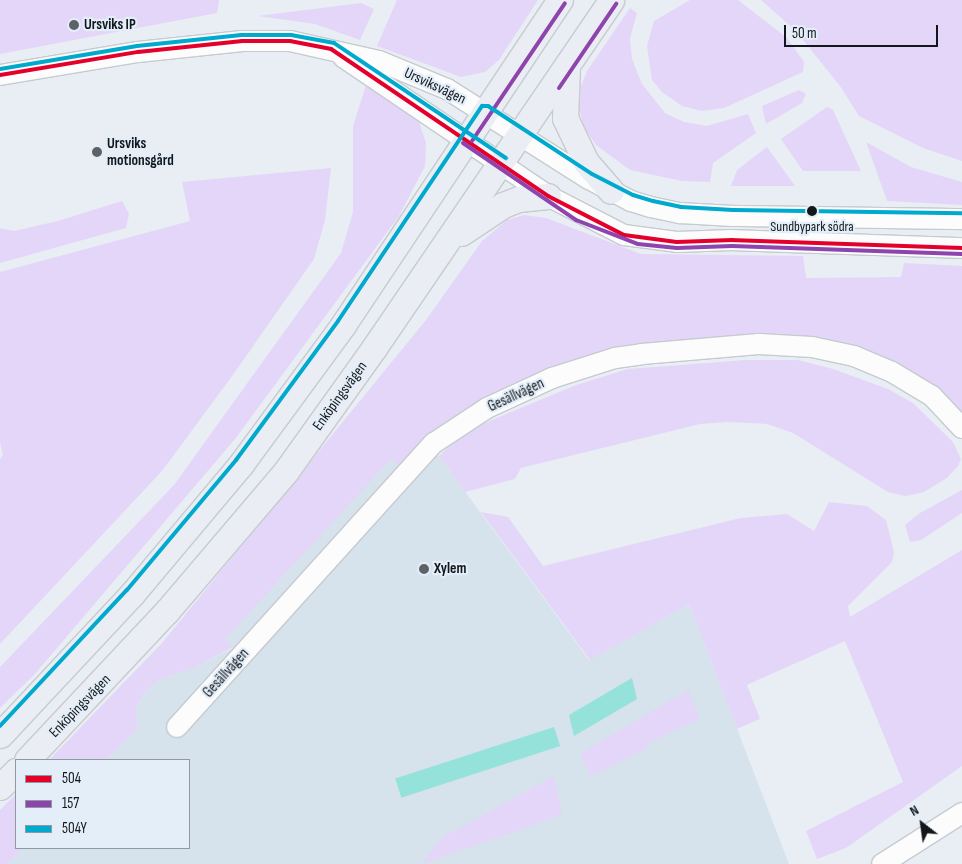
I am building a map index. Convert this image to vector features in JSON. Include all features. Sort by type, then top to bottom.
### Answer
[{"type":"main road","points":[[0,735],[132,594],[241,464],[343,325],[560,0]]},
{"type":"main road","name":"Enköpingsvägen","points":[[28,759],[161,618],[286,471],[444,248],[611,0]]},
{"type":"main road","points":[[568,65],[565,118],[586,162],[612,191]]},
{"type":"main road","points":[[444,248],[470,225],[503,205],[519,199],[548,196]]},
{"type":"main road","points":[[0,788],[15,772]]},
{"type":"street","name":"Ursviksvägen","points":[[0,75],[138,52],[242,42],[290,41],[379,61],[447,89],[612,191],[631,201],[680,214],[962,219]]},
{"type":"street","name":"Ursviksvägen","points":[[331,49],[467,138],[548,196],[605,227],[624,235],[652,241],[732,240],[962,248]]},
{"type":"street","name":"Gesällvägen","points":[[177,727],[434,443],[487,408],[552,378],[615,358],[642,354],[749,344],[812,347],[854,356],[892,372],[932,396],[962,428]]},
{"type":"street","points":[[882,864],[962,813]]},
{"type":"shaded area","name":"Ursviks IP","points":[[0,0],[219,0],[217,13],[0,54]]},
{"type":"shaded area","points":[[397,0],[538,0],[499,60],[485,72],[461,77],[377,46]]},
{"type":"shaded area","points":[[690,0],[738,0],[787,38],[804,62],[803,72],[724,108],[702,111],[682,106],[662,92],[652,80],[647,46],[654,21]]},
{"type":"shaded area","points":[[761,0],[962,0],[962,161],[923,148],[859,116],[840,86],[795,30]]},
{"type":"shaded area","points":[[361,3],[374,9],[360,40],[315,24],[258,16]]},
{"type":"shaded area","points":[[630,8],[637,13],[630,38],[632,59],[642,84],[665,113],[684,122],[707,126],[748,114],[756,133],[713,163],[710,182],[682,181],[630,170],[596,145],[583,126],[577,97],[587,71]]},
{"type":"shaded area","points":[[367,82],[419,122],[426,143],[425,166],[399,216],[235,439],[34,675],[0,708],[0,667],[174,485],[341,253],[353,212],[353,126]]},
{"type":"shaded area","points":[[799,90],[806,94],[802,103],[766,124],[762,106]]},
{"type":"shaded area","points":[[827,107],[833,110],[861,171],[803,171],[781,139]]},
{"type":"shaded area","points":[[866,142],[911,167],[962,182],[962,205],[887,201]]},
{"type":"shaded area","points":[[767,147],[795,186],[731,186],[737,170]]},
{"type":"shaded area","points":[[331,168],[325,220],[314,259],[235,372],[162,471],[0,644],[0,459],[3,455],[0,442],[0,272],[190,221],[182,182]]},
{"type":"shaded area","points":[[122,201],[129,214],[126,228],[0,263],[0,228],[14,231],[58,221]]},
{"type":"shaded area","points":[[524,215],[546,218],[641,254],[803,256],[806,278],[901,277],[904,263],[962,266],[962,412],[941,390],[901,366],[808,337],[723,337],[632,348],[502,389],[439,428],[402,469],[391,459],[225,639],[233,647],[194,668],[160,679],[146,691],[136,707],[138,728],[107,759],[50,759],[162,643],[426,320],[482,241],[507,220]]},
{"type":"shaded area","points":[[746,360],[798,360],[833,369],[888,389],[913,403],[953,442],[961,459],[958,466],[947,478],[924,492],[906,496],[888,492],[793,433],[767,424],[727,422],[700,424],[521,468],[515,479],[465,492],[439,456],[456,440],[480,425],[576,385],[628,369]]},
{"type":"shaded area","points":[[427,440],[589,660],[689,604],[789,864],[8,864],[22,849],[190,849],[190,759],[107,759],[138,728],[136,707],[146,691],[160,679],[194,668],[233,648],[224,639],[391,458],[402,469]]},
{"type":"shaded area","points":[[962,490],[962,513],[921,540],[910,542],[905,525],[920,513]]},
{"type":"shaded area","points":[[829,502],[867,506],[886,520],[894,552],[892,562],[848,606],[850,617],[962,550],[962,766],[846,848],[817,859],[806,831],[903,782],[845,641],[747,685],[760,719],[737,729],[689,604],[590,660],[481,512],[508,517],[543,566],[741,518],[787,514],[814,531]]},
{"type":"shaded area","points":[[632,678],[637,699],[574,736],[569,715]]},
{"type":"shaded area","points":[[688,690],[700,719],[646,744],[648,748],[590,776],[580,754]]},
{"type":"shaded area","points":[[554,727],[560,746],[401,798],[395,779]]},
{"type":"shaded area","points":[[554,776],[562,815],[422,864],[440,839]]},
{"type":"shaded area","points":[[15,795],[15,849],[22,849],[8,864],[0,864],[0,810]]},
{"type":"transit line","name":"157","points":[[472,141],[565,3]]},
{"type":"transit line","name":"157","points":[[559,88],[616,4]]},
{"type":"transit line","name":"504Y","points":[[0,69],[137,46],[241,35],[291,35],[334,43],[506,158]]},
{"type":"transit line","name":"504","points":[[0,75],[138,52],[242,41],[290,41],[331,49],[548,196],[624,235],[677,242],[732,240],[962,248]]},
{"type":"transit line","name":"504Y","points":[[0,726],[127,590],[236,460],[338,321],[482,106],[488,106],[592,174],[633,195],[653,201],[681,207],[733,210],[962,213]]},
{"type":"transit line","name":"157","points":[[463,143],[576,220],[638,244],[677,248],[732,246],[962,254]]},
{"type":"place","name":"Ursviks IP","points":[[74,25]]},
{"type":"place","name":"Ursviks motionsgård","points":[[97,152]]},
{"type":"place","name":"Sundbypark södra","points":[[812,211]]},
{"type":"place","name":"Xylem","points":[[424,569]]}]
